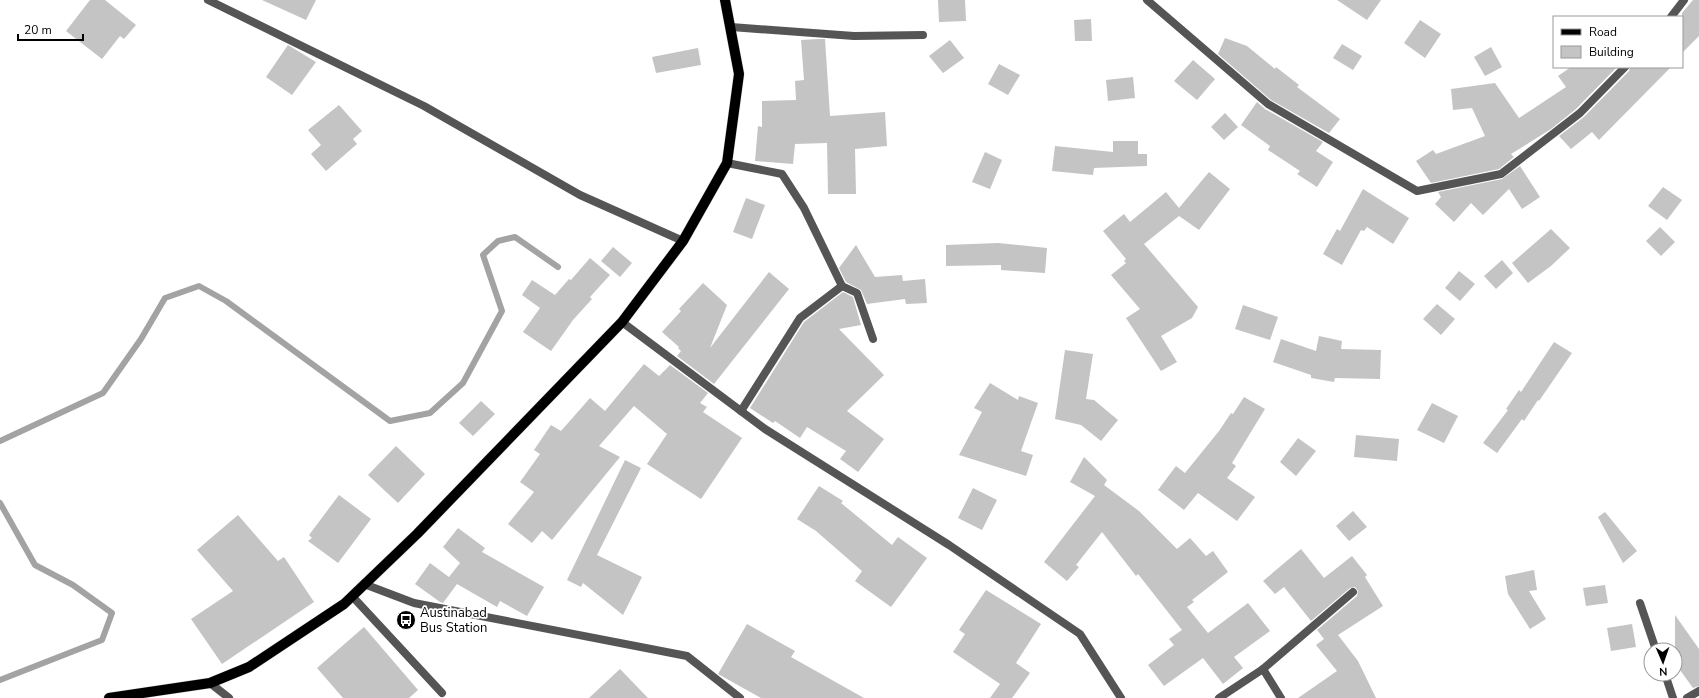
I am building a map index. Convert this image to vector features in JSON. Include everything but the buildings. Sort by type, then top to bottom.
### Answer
[{"type":"main road","points":[[109,698],[210,683],[249,666],[344,604],[417,534],[622,322],[683,241],[727,163],[739,74],[725,0]]},
{"type":"street","points":[[208,0],[424,106],[580,195],[683,241]]},
{"type":"street","points":[[1147,0],[1268,104],[1417,192],[1501,174],[1580,113],[1624,68]]},
{"type":"street","points":[[1672,16],[1684,0]]},
{"type":"street","points":[[731,27],[854,36],[923,35]]},
{"type":"street","points":[[727,163],[782,174],[804,208],[842,286],[856,293],[873,339]]},
{"type":"street","points":[[741,411],[800,318],[842,286]]},
{"type":"street","points":[[622,322],[765,429],[949,545],[1080,634],[1121,698]]},
{"type":"street","points":[[364,584],[414,603],[687,656],[740,698]]},
{"type":"street","points":[[1219,698],[1263,669],[1354,592]]},
{"type":"street","points":[[352,596],[442,693]]},
{"type":"street","points":[[1640,602],[1653,642]]},
{"type":"street","points":[[1263,669],[1281,698]]},
{"type":"street","points":[[1668,682],[1673,698]]},
{"type":"street","points":[[210,683],[229,698]]},
{"type":"street","points":[[1687,698],[1699,691]]},
{"type":"waterway","points":[[0,441],[103,393],[141,339],[165,298],[199,286],[226,301],[390,421],[430,413],[463,383],[502,311],[483,255],[498,241],[515,237],[558,267]]},
{"type":"waterway","points":[[0,503],[35,565],[73,585],[112,613],[102,640],[0,680]]},
{"type":"place","name":"Austinabad Bus Station","points":[[406,620]]}]
